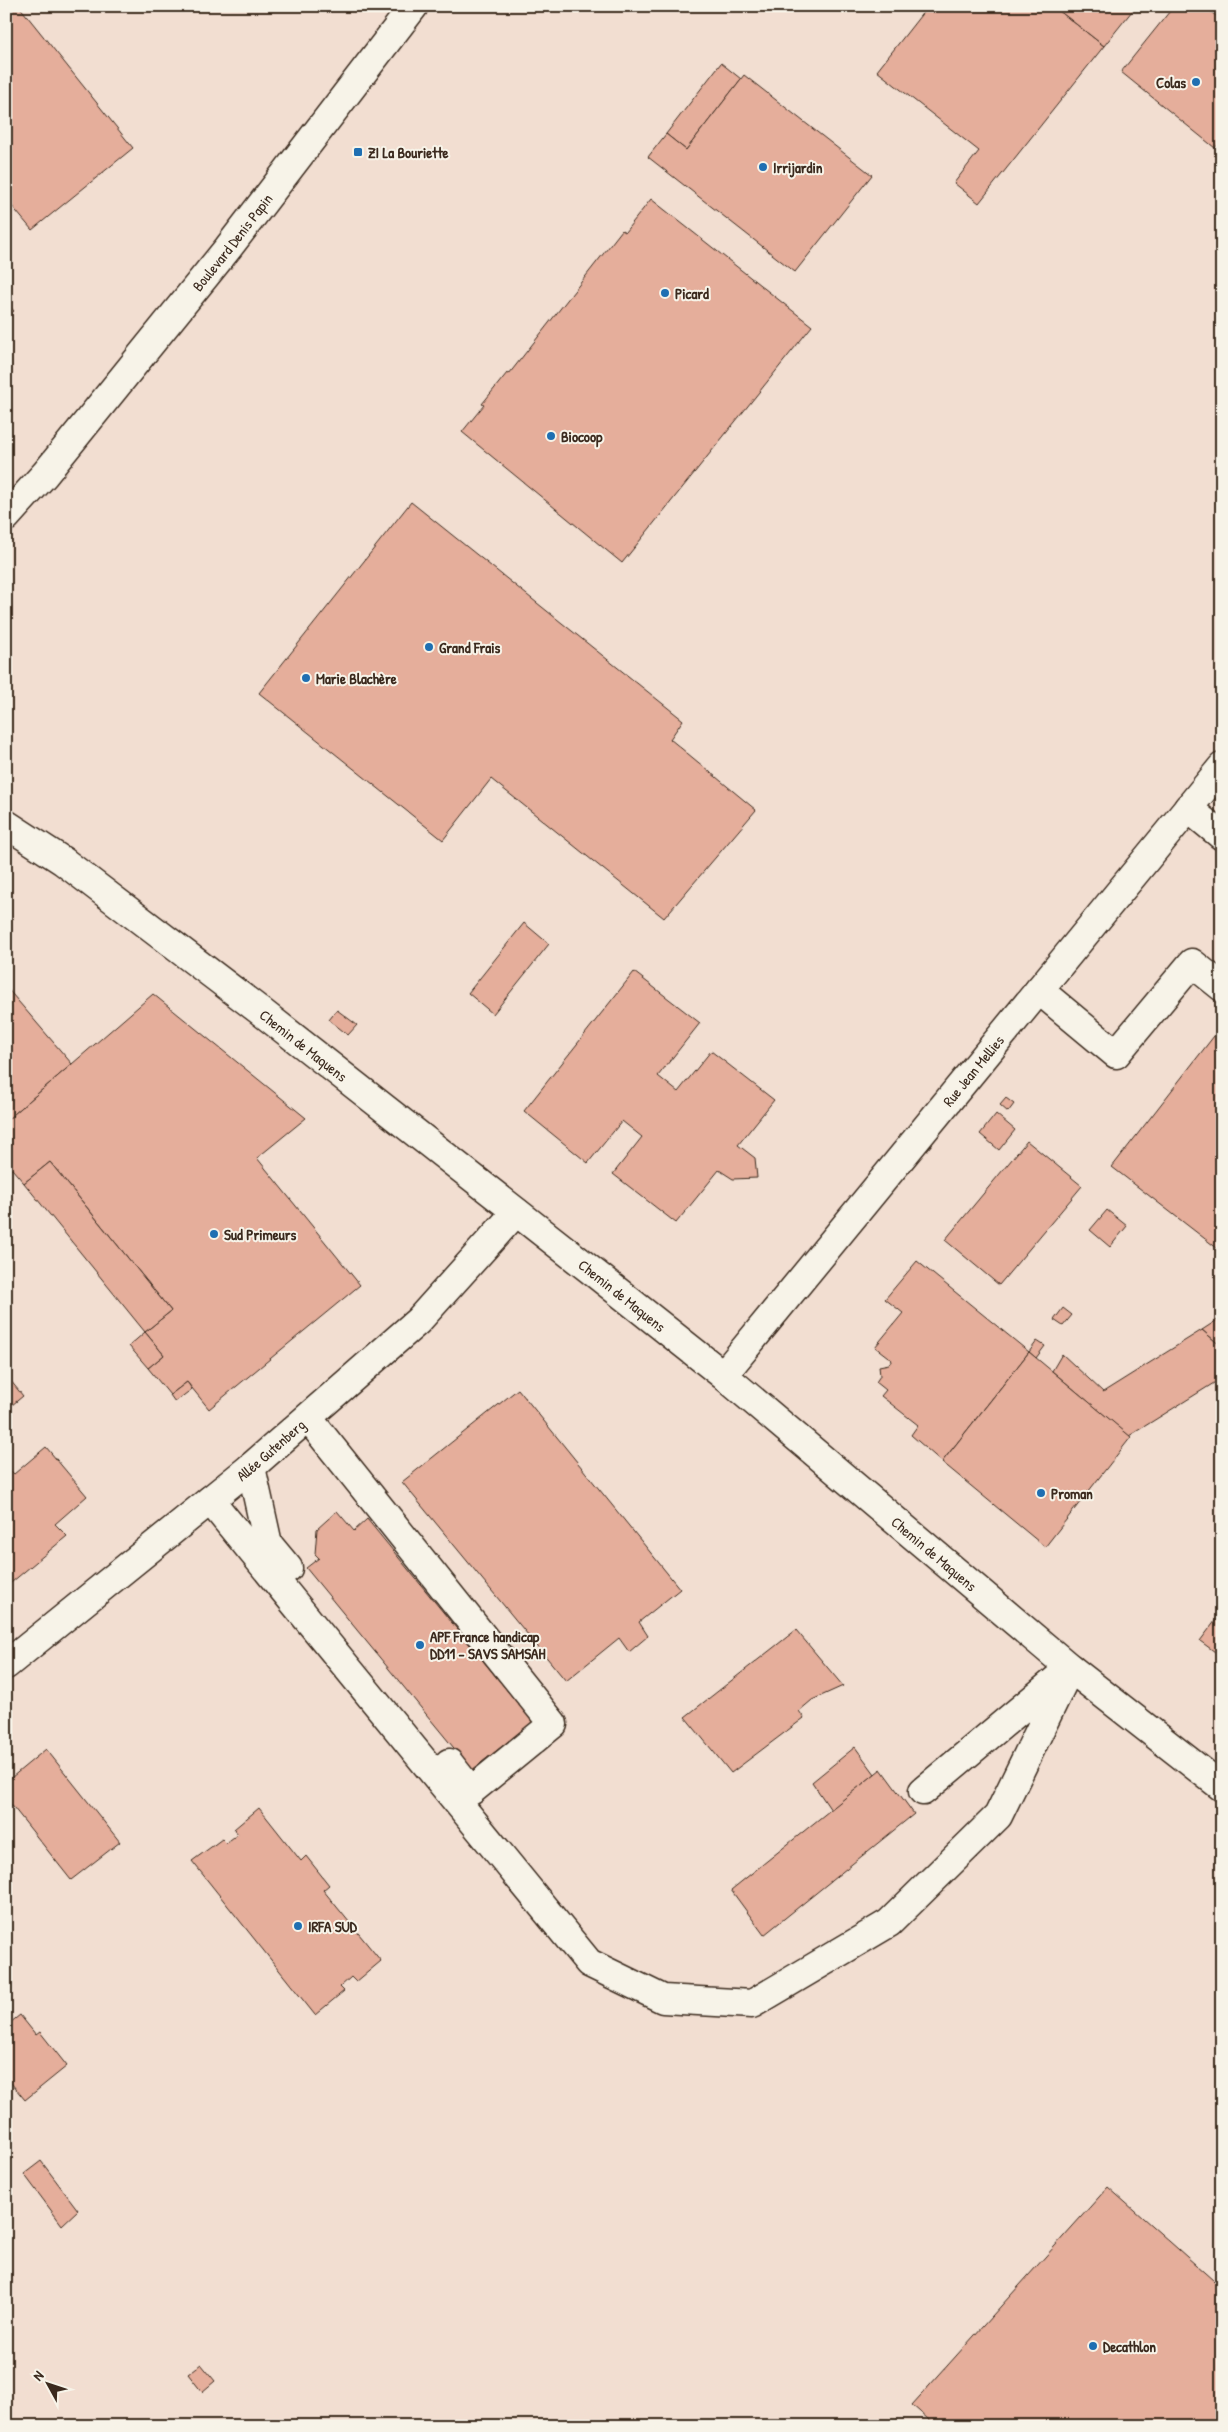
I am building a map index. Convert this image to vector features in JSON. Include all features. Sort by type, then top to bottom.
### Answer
[{"type":"street","name":"Boulevard Denis Papin","points":[[6,517],[45,474],[228,248],[414,6]]},
{"type":"street","name":"Boulevard Denis Papin","points":[[6,510],[45,474]]},
{"type":"street","name":"Rue Jean Mellies","points":[[723,1375],[1222,767]]},
{"type":"street","points":[[1188,808],[1222,836]]},
{"type":"street","name":"Chemin de Maquens","points":[[6,824],[86,878],[258,1010],[723,1375],[1070,1668],[1222,1787]]},
{"type":"street","points":[[1039,990],[1116,1054],[1192,963],[1222,987]]},
{"type":"street","name":"Allée Gutenberg","points":[[6,1665],[251,1467],[418,1322],[516,1212]]},
{"type":"street","points":[[251,1467],[268,1544],[471,1791],[553,1724],[308,1418]]},
{"type":"street","points":[[210,1500],[589,1964],[664,1999],[752,2004],[889,1923],[998,1816],[1070,1668]]},
{"type":"street","points":[[923,1791],[1070,1668]]},
{"type":"shaded area","points":[[6,6],[1222,6],[1222,2426],[6,2426]]},
{"type":"building","points":[[6,6],[19,6],[133,148],[32,230],[6,199]]},
{"type":"building","points":[[928,6],[1053,6],[1104,46],[979,203],[954,183],[979,151],[877,71]]},
{"type":"building","points":[[1053,6],[1136,6],[1104,46]]},
{"type":"building","points":[[1174,6],[1204,6],[1222,21],[1222,139],[1215,148],[1121,72]]},
{"type":"building","points":[[721,63],[741,79],[686,150],[666,134]]},
{"type":"building","points":[[744,75],[872,175],[795,272],[648,157],[666,134],[686,150]]},
{"type":"building","points":[[651,199],[812,326],[622,563],[462,432],[484,405],[482,404],[507,373],[509,374],[622,230],[625,232]]},
{"type":"building","points":[[6,302],[14,311],[6,318]]},
{"type":"building","points":[[411,502],[683,720],[670,739],[756,810],[664,918],[491,779],[443,840],[259,693]]},
{"type":"building","points":[[524,923],[549,944],[493,1014],[468,993]]},
{"type":"building","points":[[634,972],[700,1023],[658,1076],[678,1092],[711,1051],[774,1100],[738,1145],[755,1158],[757,1178],[733,1179],[719,1170],[676,1223],[613,1174],[642,1137],[622,1121],[588,1163],[524,1111]]},
{"type":"building","points":[[6,987],[72,1064],[6,1121]]},
{"type":"building","name":"Sud Primeurs","points":[[153,994],[306,1118],[257,1158],[360,1285],[209,1409],[187,1382],[170,1395],[148,1368],[164,1355],[145,1332],[171,1311],[50,1162],[24,1183],[12,1169],[6,1174],[6,1121]]},
{"type":"building","points":[[337,1010],[357,1025],[348,1035],[329,1020]]},
{"type":"building","points":[[1214,1036],[1222,1043],[1222,1252],[1112,1167]]},
{"type":"building","points":[[1006,1098],[1014,1104],[1008,1112],[1000,1105]]},
{"type":"building","points":[[996,1114],[1015,1130],[999,1150],[980,1134]]},
{"type":"building","points":[[1027,1141],[1082,1186],[999,1285],[945,1240]]},
{"type":"building","points":[[50,1162],[171,1311],[145,1332],[24,1183]]},
{"type":"building","points":[[1107,1210],[1127,1226],[1110,1247],[1090,1230]]},
{"type":"building","points":[[917,1261],[1029,1352],[942,1462],[911,1435],[918,1425],[881,1396],[886,1390],[876,1382],[880,1376],[879,1366],[889,1364],[892,1360],[875,1347],[903,1313],[885,1299]]},
{"type":"building","points":[[1063,1308],[1072,1315],[1063,1326],[1054,1320]]},
{"type":"building","points":[[1222,1317],[1222,1347],[1202,1330]]},
{"type":"building","points":[[1202,1330],[1222,1347],[1222,1378],[1129,1436],[1052,1371],[1062,1354],[1103,1392]]},
{"type":"building","points":[[145,1332],[164,1355],[148,1368],[129,1346]]},
{"type":"building","points":[[1037,1341],[1045,1346],[1036,1358],[1029,1352]]},
{"type":"building","points":[[1029,1352],[1131,1437],[1045,1547],[942,1462]]},
{"type":"building","points":[[6,1375],[23,1396],[6,1410]]},
{"type":"building","points":[[187,1382],[192,1389],[175,1402],[170,1395]]},
{"type":"building","points":[[518,1389],[680,1589],[639,1622],[648,1636],[629,1652],[619,1638],[566,1681],[402,1482]]},
{"type":"building","points":[[46,1447],[87,1496],[55,1524],[67,1536],[6,1587],[6,1466],[14,1474]]},
{"type":"building","name":"APF France handicap DD11 - SAVS SAMSAH","points":[[337,1511],[354,1531],[367,1519],[533,1722],[472,1770],[306,1568],[319,1558],[315,1554],[317,1529]]},
{"type":"building","points":[[1222,1612],[1222,1657],[1200,1641]]},
{"type":"building","points":[[796,1630],[843,1686],[812,1700],[799,1711],[804,1718],[731,1773],[685,1717]]},
{"type":"building","points":[[855,1747],[875,1774],[831,1810],[812,1782]]},
{"type":"building","points":[[46,1749],[120,1842],[71,1880],[6,1798],[6,1782]]},
{"type":"building","points":[[881,1769],[914,1814],[764,1935],[731,1890]]},
{"type":"building","name":"IRFA SUD","points":[[259,1808],[301,1861],[306,1856],[329,1885],[323,1890],[381,1961],[356,1982],[351,1977],[340,1987],[344,1991],[315,2015],[192,1861],[222,1839],[226,1843],[238,1834],[234,1829]]},
{"type":"building","points":[[20,2015],[36,2035],[40,2032],[67,2066],[25,2100],[6,2077],[6,2026]]},
{"type":"building","points":[[41,2161],[78,2210],[62,2225],[24,2174]]},
{"type":"building","name":"Decathlon","points":[[1108,2187],[1222,2288],[1222,2426],[936,2426],[912,2405]]},
{"type":"building","points":[[201,2364],[215,2381],[202,2392],[188,2374]]},
{"type":"place","name":"Colas","points":[[1196,82]]},
{"type":"place","name":"ZI La Bouriette","points":[[358,152]]},
{"type":"place","name":"Irrijardin","points":[[763,167]]},
{"type":"place","name":"Picard","points":[[665,293]]},
{"type":"place","name":"Biocoop","points":[[551,436]]},
{"type":"place","name":"Grand Frais","points":[[429,647]]},
{"type":"place","name":"Marie Blachère","points":[[306,678]]},
{"type":"place","name":"Sud Primeurs","points":[[214,1234]]},
{"type":"place","name":"Proman","points":[[1041,1493]]},
{"type":"place","name":"APF France handicap DD11 - SAVS SAMSAH","points":[[420,1645]]},
{"type":"place","name":"IRFA SUD","points":[[298,1926]]},
{"type":"place","name":"Decathlon","points":[[1093,2346]]}]
